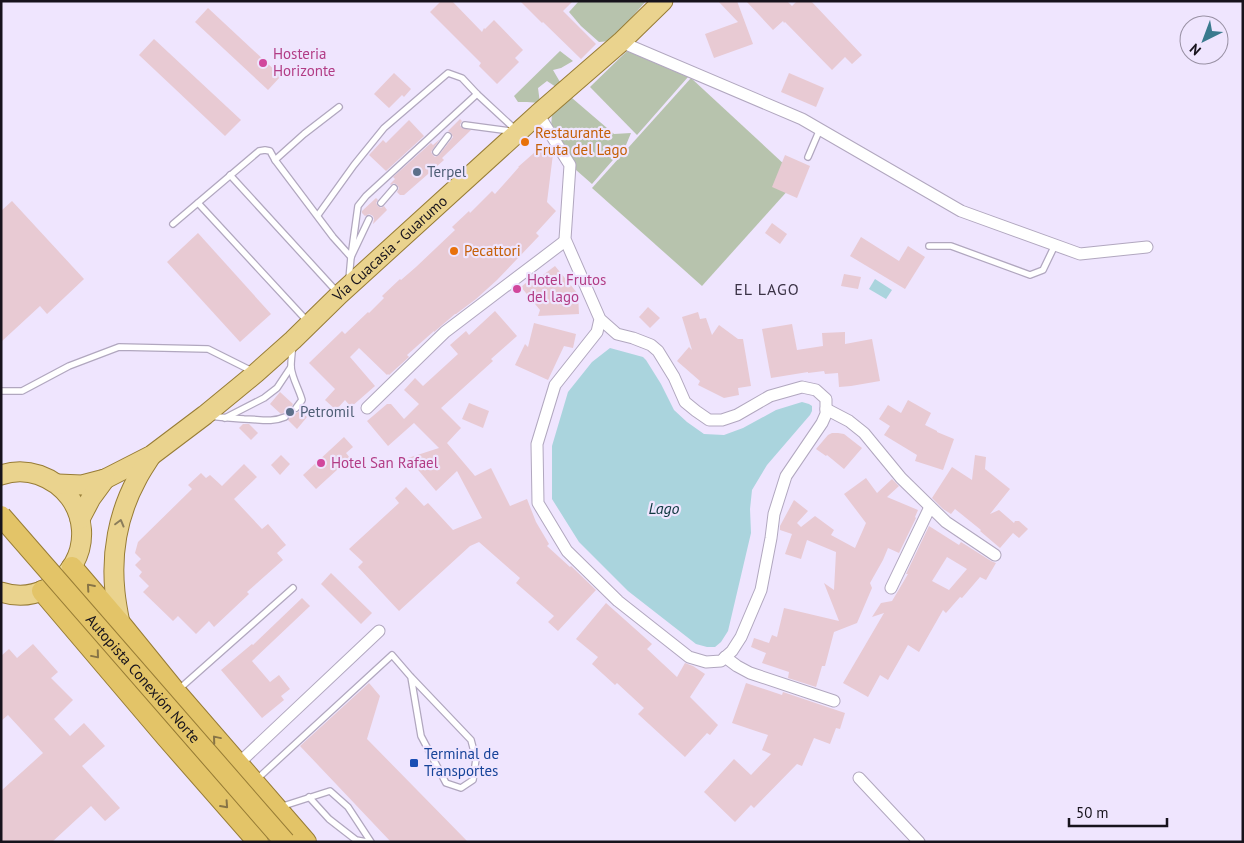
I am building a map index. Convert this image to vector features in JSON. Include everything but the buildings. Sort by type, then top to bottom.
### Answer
[{"type":"highway","name":"Autopista Conexión Norte","points":[[1,516],[285,842]]},
{"type":"highway","points":[[72,567],[176,692],[306,842]]},
{"type":"highway","points":[[42,591],[258,842]]},
{"type":"main road","name":"Vía Cuacasia - Guarumo","points":[[58,484],[82,485],[105,479],[152,455],[205,415],[293,340],[344,290],[538,114],[621,42],[663,1]]},
{"type":"main road","points":[[120,623],[113,565],[117,535],[124,507],[136,480],[152,455]]},
{"type":"main road","points":[[1,475],[20,472],[33,473],[58,484],[69,496],[78,511],[82,539],[72,567],[59,581],[33,594],[5,597]]},
{"type":"main road","name":"Vía Cuacasia - Guarumo","points":[[80,519],[90,498],[105,479]]},
{"type":"street","points":[[621,42],[802,119],[961,210],[1080,254],[1147,247]]},
{"type":"street","points":[[538,114],[570,165],[566,241],[600,319],[617,334],[651,345],[658,351],[685,402],[709,420],[722,420],[737,415],[770,396],[802,387],[816,390],[826,399],[826,414],[822,423],[786,476],[774,514],[761,590],[742,637],[732,651],[721,661],[706,662],[689,657],[618,601],[567,551],[538,503],[537,444],[555,385],[597,332],[600,319]]},
{"type":"street","points":[[367,408],[445,332],[566,241]]},
{"type":"street","points":[[826,409],[849,421],[864,433],[901,478],[946,522],[995,555]]},
{"type":"street","points":[[891,588],[930,507]]},
{"type":"street","points":[[238,764],[379,631]]},
{"type":"street","points":[[725,657],[750,673],[834,701]]},
{"type":"street","points":[[859,778],[919,842]]},
{"type":"lane","points":[[318,215],[354,165],[384,128],[448,73],[462,78],[518,132]]},
{"type":"lane","points":[[344,290],[358,206],[477,94]]},
{"type":"lane","points":[[275,160],[338,107]]},
{"type":"lane","points":[[465,124],[518,132]]},
{"type":"lane","points":[[808,157],[820,129]]},
{"type":"lane","points":[[436,152],[448,136]]},
{"type":"lane","points":[[173,224],[259,151],[270,151],[333,237],[351,257]]},
{"type":"lane","points":[[230,175],[344,290]]},
{"type":"lane","points":[[381,203],[394,188]]},
{"type":"lane","points":[[198,203],[309,324]]},
{"type":"lane","points":[[351,257],[369,220]]},
{"type":"lane","points":[[929,246],[951,246],[1030,275],[1043,270],[1055,245]]},
{"type":"lane","points":[[293,340],[292,367],[302,400],[296,408]]},
{"type":"lane","points":[[1,392],[22,392],[70,366],[119,347],[208,349],[256,373]]},
{"type":"lane","points":[[225,418],[264,398],[277,388],[292,367]]},
{"type":"lane","points":[[205,415],[268,421],[285,417]]},
{"type":"lane","points":[[176,692],[293,588]]},
{"type":"lane","points":[[254,783],[392,655],[471,740],[476,759],[473,780],[461,788],[446,783],[420,736],[411,677]]},
{"type":"lane","points":[[276,808],[330,791],[348,807],[371,842]]},
{"type":"lane","points":[[309,797],[329,819],[355,841],[367,842]]},
{"type":"shaded area","points":[[579,1],[646,1],[611,41],[599,42],[569,12]]},
{"type":"shaded area","points":[[560,51],[573,61],[553,70],[560,82],[556,87],[547,81],[538,88],[540,103],[518,102],[514,96]]},
{"type":"shaded area","points":[[627,51],[688,77],[637,135],[590,87]]},
{"type":"shaded area","points":[[691,78],[799,178],[702,286],[592,188]]},
{"type":"shaded area","points":[[572,98],[614,134],[631,133],[626,145],[592,184],[551,148],[552,113],[560,105]]},
{"type":"water","points":[[875,279],[892,290],[886,299],[869,289]]},
{"type":"water","name":"Lago","points":[[610,348],[643,357],[661,384],[674,410],[704,434],[724,435],[743,428],[776,410],[802,402],[812,406],[810,415],[767,465],[752,490],[750,509],[751,533],[728,631],[721,642],[715,647],[696,644],[628,591],[579,542],[552,499],[552,446],[568,392],[592,362]]},
{"type":"place","name":"Hosteria Horizonte","points":[[263,63]]},
{"type":"place","name":"Restaurante Fruta del Lago","points":[[525,142]]},
{"type":"place","name":"Terpel","points":[[417,172]]},
{"type":"place","name":"Pecattori","points":[[454,251]]},
{"type":"place","name":"Hotel Frutos del lago","points":[[517,289]]},
{"type":"place","name":"Petromil","points":[[290,412]]},
{"type":"place","name":"Hotel San Rafael","points":[[321,463]]},
{"type":"place","name":"Terminal de Transportes","points":[[414,763]]},
{"type":"district","name":"EL LAGO","points":[[767,289]]}]
